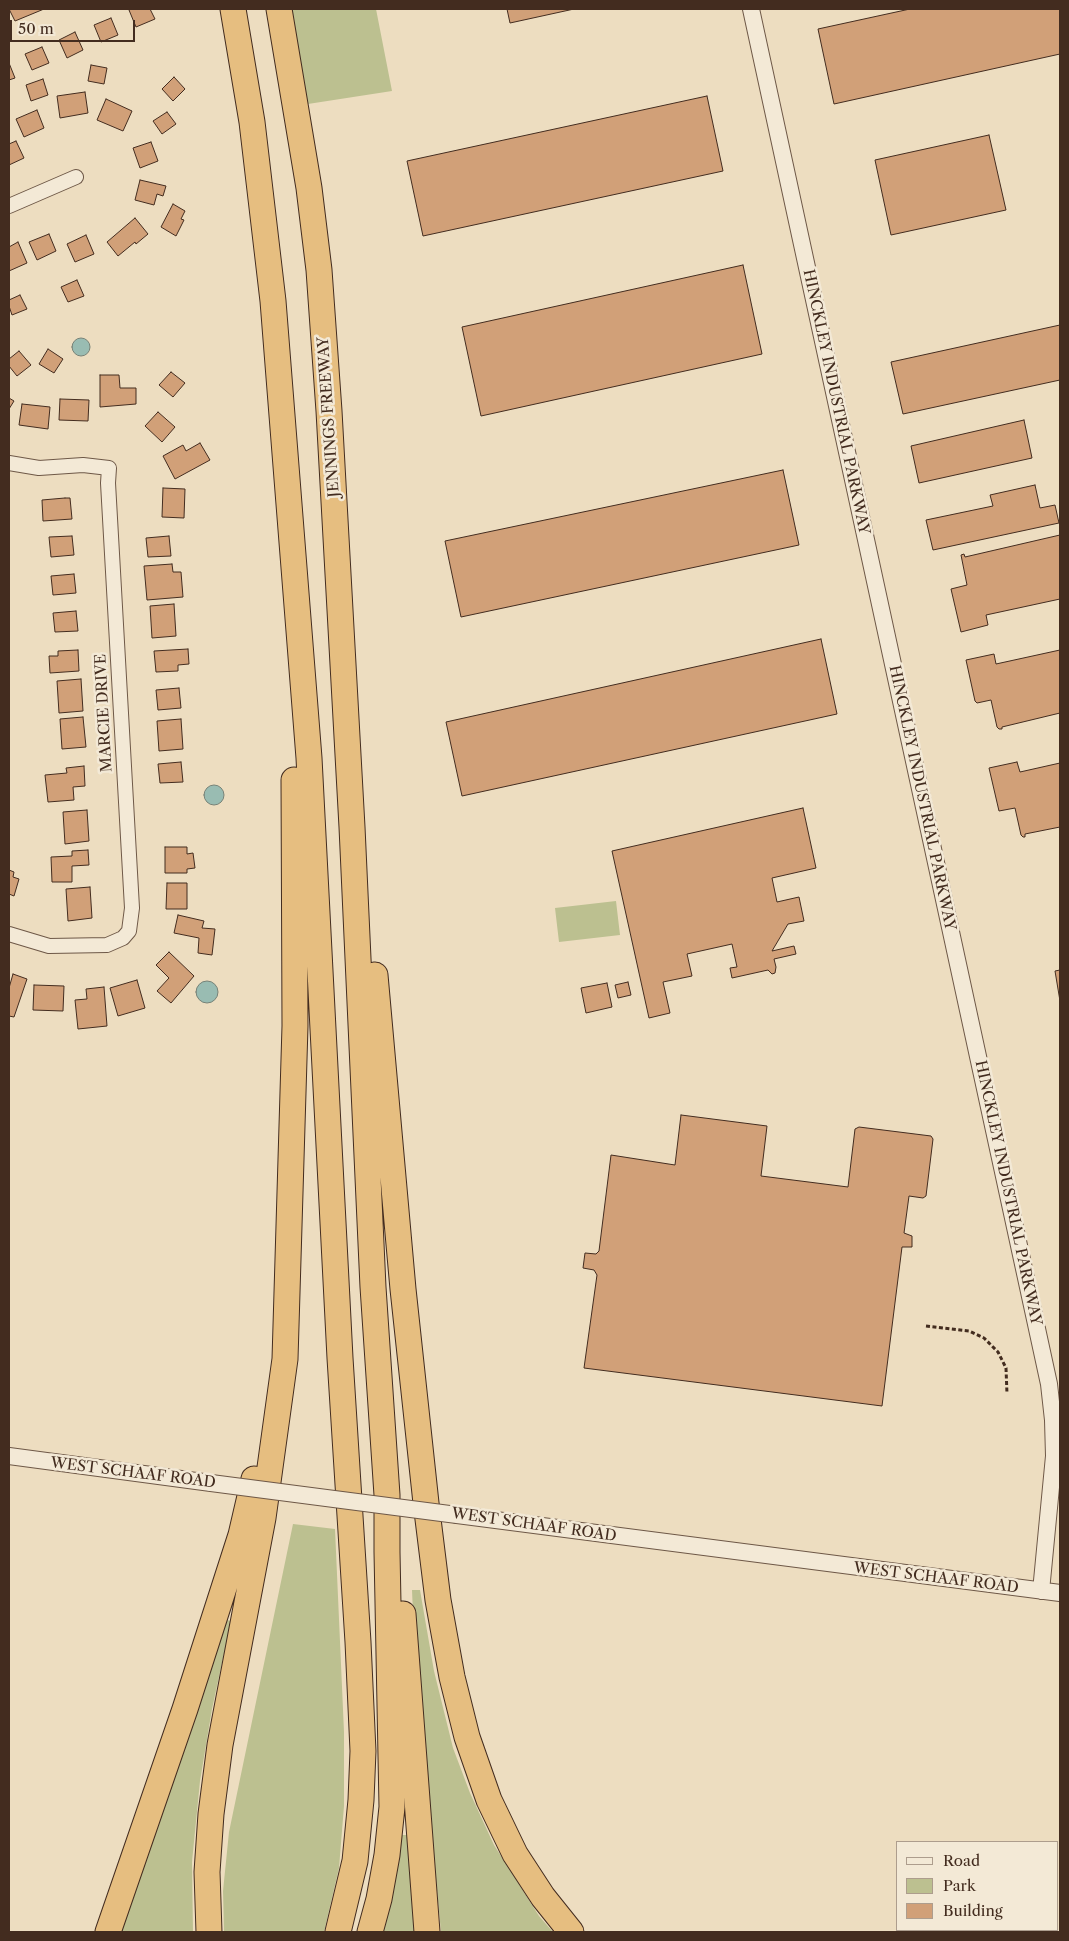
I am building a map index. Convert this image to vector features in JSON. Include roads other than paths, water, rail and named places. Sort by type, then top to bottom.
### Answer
[{"type":"highway","points":[[233,9],[252,122],[273,301],[296,617],[309,758],[363,1752],[355,1862],[338,1932]]},
{"type":"highway","name":"JENNINGS FREEWAY","points":[[279,9],[309,188],[318,270],[330,421],[352,827]]},
{"type":"highway","points":[[209,1932],[207,1872],[211,1814],[221,1736],[263,1518],[286,1359],[295,1026],[294,808],[296,617]]},
{"type":"highway","points":[[352,827],[371,1247],[387,1495],[392,1808],[379,1899],[370,1932]]},
{"type":"highway","points":[[352,827],[370,928],[403,1289],[424,1484],[438,1600],[452,1678],[467,1737],[489,1800],[515,1854],[543,1897],[571,1932]]},
{"type":"highway","points":[[108,1932],[185,1708],[241,1535],[260,1458],[279,1334],[289,1244]]},
{"type":"highway","points":[[387,1495],[398,1566],[407,1656],[415,1798],[427,1932]]},
{"type":"street","name":"HINCKLEY INDUSTRIAL PARKWAY","points":[[751,9],[1047,1376],[1054,1456],[1040,1590]]},
{"type":"street","points":[[9,206],[76,177]]},
{"type":"street","name":"MARCIE DRIVE","points":[[9,464],[39,468],[83,465],[109,468],[108,483],[132,908],[129,930],[123,938],[107,945],[49,946],[9,934]]},
{"type":"street","name":"WEST SCHAAF ROAD","points":[[9,1456],[1060,1593]]},
{"type":"water","points":[[81,338],[89,343],[90,347],[85,355],[81,356],[73,351],[72,347],[77,339]]},
{"type":"water","points":[[214,785],[221,788],[224,795],[221,802],[214,805],[207,802],[204,795],[207,788]]},
{"type":"water","points":[[207,981],[215,984],[218,992],[215,1000],[207,1003],[199,1000],[196,992],[199,984]]}]
